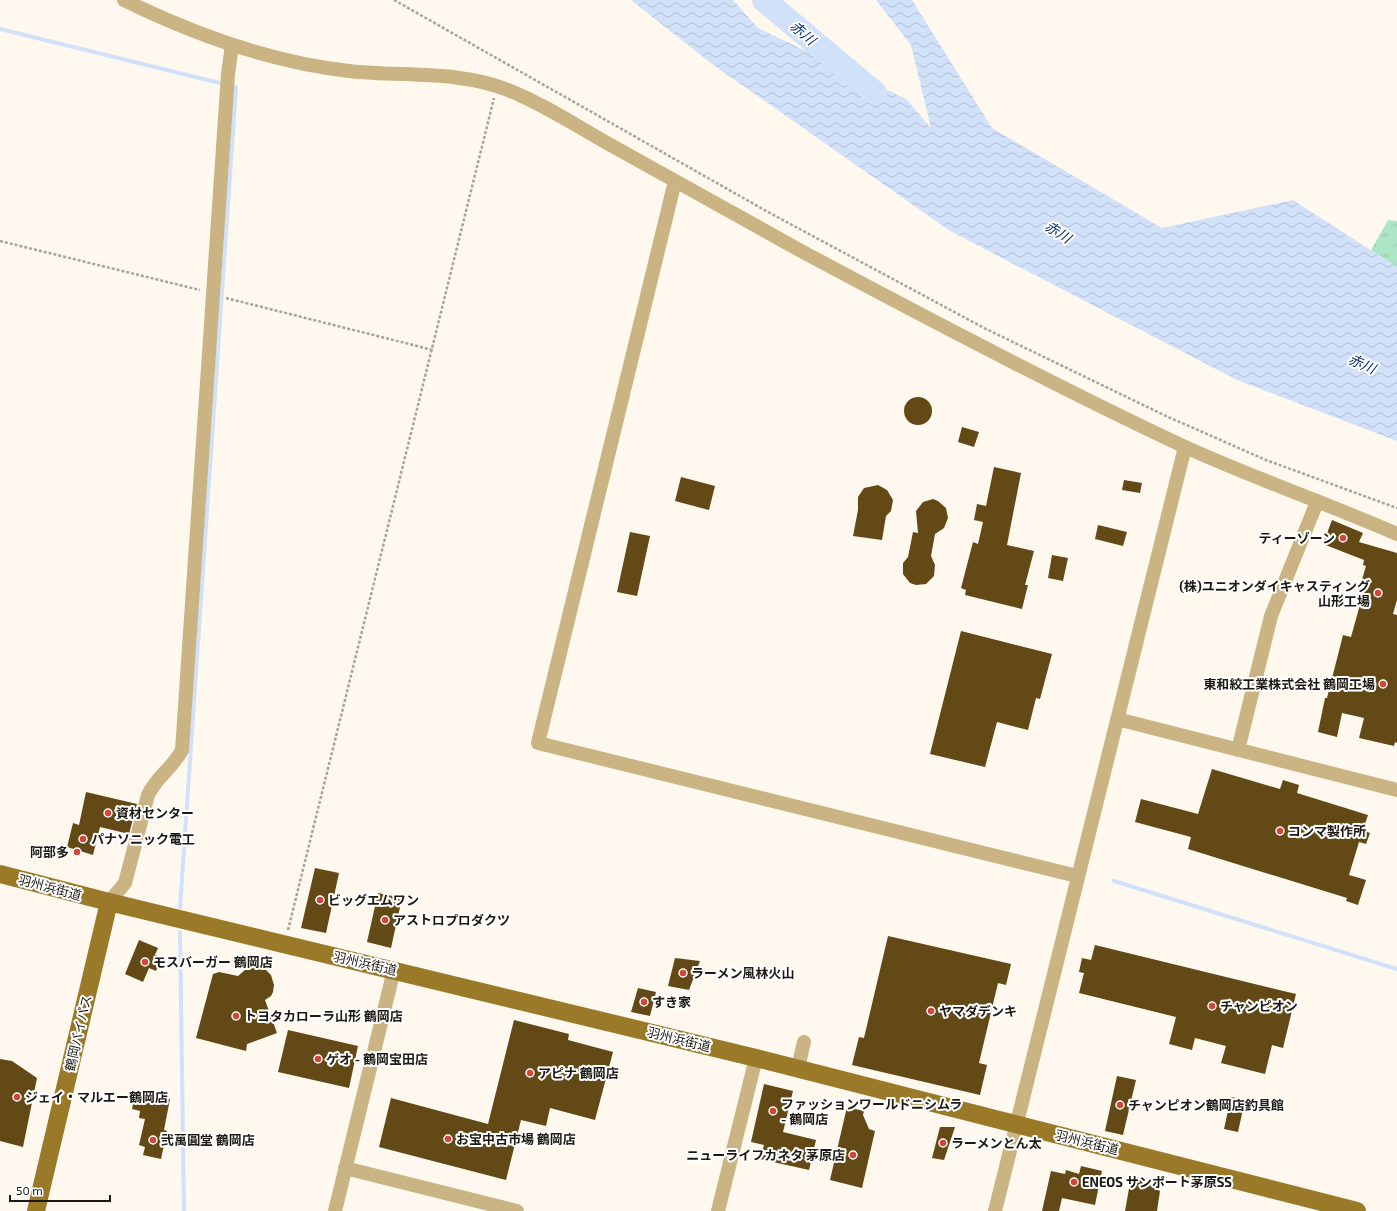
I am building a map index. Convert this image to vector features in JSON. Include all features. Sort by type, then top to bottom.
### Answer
[{"type":"main road","name":"羽州浜街道","points":[[0,874],[109,902],[798,1068],[1357,1211]]},
{"type":"main road","name":"鶴岡バイパス","points":[[36,1211],[109,902]]},
{"type":"street","points":[[124,0],[232,46],[261,55],[309,65],[370,73],[452,77],[496,86],[525,98],[802,251],[1057,384],[1185,447],[1397,534]]},
{"type":"street","points":[[109,902],[125,883],[148,795],[153,785],[174,764],[182,750],[227,82],[232,46]]},
{"type":"street","points":[[675,181],[538,743],[1077,876]]},
{"type":"street","points":[[995,1211],[1077,876],[1185,447]]},
{"type":"street","points":[[1238,750],[1271,616],[1317,502]]},
{"type":"street","points":[[1117,719],[1397,790]]},
{"type":"street","points":[[335,1211],[394,970]]},
{"type":"street","points":[[798,1068],[804,1042]]},
{"type":"street","points":[[718,1211],[756,1058]]},
{"type":"street","points":[[345,1168],[517,1211]]},
{"type":"path","points":[[394,0],[768,212],[986,329],[1166,416],[1266,460],[1397,508]]},
{"type":"path","points":[[286,944],[386,532],[433,350],[496,86]]},
{"type":"green space","points":[[1388,220],[1397,221],[1397,267],[1371,250]]},
{"type":"water","points":[[631,0],[733,0],[758,28],[906,99],[931,128],[911,45],[876,0],[912,0],[992,128],[1162,228],[1293,200],[1397,267],[1397,441],[1237,380],[950,231],[712,64]]},
{"type":"building","points":[[918,397],[928,401],[932,411],[928,421],[918,425],[908,421],[904,411],[908,401]]},
{"type":"building","points":[[962,427],[979,432],[974,447],[958,442]]},
{"type":"building","points":[[994,467],[1021,473],[1007,545],[1034,551],[1025,585],[1028,585],[1022,609],[965,595],[966,590],[961,588],[973,542],[978,544],[983,522],[974,520],[977,504],[986,506]]},
{"type":"building","points":[[681,477],[715,486],[709,510],[675,501]]},
{"type":"building","points":[[1124,480],[1142,483],[1140,493],[1122,490]]},
{"type":"building","points":[[878,485],[887,490],[893,500],[891,511],[886,516],[882,540],[853,536],[858,510],[858,497],[864,488]]},
{"type":"building","points":[[933,499],[938,501],[946,508],[948,518],[944,528],[935,534],[931,556],[935,565],[934,576],[926,584],[916,585],[910,583],[903,574],[903,563],[908,557],[913,532],[918,533],[916,511],[923,502]]},
{"type":"building","points":[[1332,520],[1363,533],[1359,542],[1397,553],[1397,600],[1393,614],[1397,615],[1397,743],[1395,742],[1394,746],[1359,738],[1364,718],[1342,713],[1337,737],[1318,732],[1325,698],[1327,698],[1343,635],[1351,637],[1361,601],[1356,600],[1366,566],[1363,565],[1364,560],[1323,544]]},
{"type":"building","points":[[1098,525],[1127,532],[1123,546],[1095,539]]},
{"type":"building","points":[[630,532],[650,536],[637,596],[617,592]]},
{"type":"building","points":[[1052,555],[1068,558],[1063,581],[1048,578]]},
{"type":"building","points":[[961,631],[1052,654],[1040,699],[1036,698],[1028,730],[997,722],[985,767],[930,754]]},
{"type":"building","name":"コンマ製作所","points":[[1212,769],[1280,789],[1283,780],[1299,785],[1297,793],[1368,815],[1363,830],[1370,833],[1366,844],[1359,842],[1349,875],[1366,880],[1358,905],[1346,901],[1347,898],[1188,849],[1191,837],[1135,822],[1141,799],[1198,814]]},
{"type":"building","name":"資材センター","points":[[86,792],[137,804],[129,834],[100,827],[93,855],[67,847],[73,823],[79,825]]},
{"type":"building","name":"ビッグエムワン","points":[[315,868],[339,873],[326,933],[301,928]]},
{"type":"building","name":"アストロプロダクツ","points":[[378,893],[402,898],[391,948],[367,942]]},
{"type":"building","name":"ヤマダデンキ","points":[[888,936],[1011,964],[1006,985],[998,983],[979,1063],[987,1065],[980,1095],[852,1065],[859,1037],[864,1038]]},
{"type":"building","name":"モスバーガー 鶴岡店","points":[[139,940],[158,948],[155,955],[162,957],[156,971],[149,968],[143,982],[125,974]]},
{"type":"building","name":"チャンピオン","points":[[1095,945],[1296,994],[1283,1048],[1272,1045],[1265,1074],[1221,1063],[1226,1046],[1195,1038],[1192,1050],[1169,1044],[1176,1017],[1079,993],[1084,973],[1079,972],[1082,958],[1091,960]]},
{"type":"building","name":"ラーメン風林火山","points":[[675,958],[700,961],[689,990],[668,986]]},
{"type":"building","name":"トヨタカローラ山形 鶴岡店","points":[[257,967],[265,969],[271,975],[274,985],[273,992],[271,996],[265,1000],[277,1033],[247,1044],[246,1051],[196,1038],[213,974],[219,972],[238,976],[245,970]]},
{"type":"building","name":"すき家","points":[[638,988],[656,992],[650,1016],[631,1012]]},
{"type":"building","points":[[514,1020],[569,1034],[568,1040],[613,1052],[595,1120],[550,1108],[546,1126],[521,1120],[506,1180],[379,1147],[391,1098],[488,1124]]},
{"type":"building","name":"ゲオ - 鶴岡宝田店","points":[[288,1030],[358,1046],[349,1088],[278,1072]]},
{"type":"building","name":"ジェイ・マルエー鶴岡店","points":[[0,1059],[12,1061],[37,1078],[23,1147],[0,1141]]},
{"type":"building","name":"チャンピオン鶴岡店釣具館","points":[[1117,1076],[1136,1080],[1123,1135],[1105,1131]]},
{"type":"building","name":"ファッションワールドニシムラ - 鶴岡店","points":[[764,1084],[793,1091],[783,1132],[816,1140],[809,1170],[760,1159],[764,1145],[751,1142]]},
{"type":"building","points":[[135,1092],[170,1099],[164,1130],[167,1131],[161,1159],[143,1155],[145,1147],[139,1145],[145,1119],[139,1118],[140,1111],[132,1109]]},
{"type":"building","points":[[1231,1097],[1245,1100],[1238,1132],[1224,1129]]},
{"type":"building","name":"ニューライフカネタ 茅原店","points":[[847,1107],[864,1111],[863,1115],[869,1129],[875,1131],[862,1188],[830,1180]]},
{"type":"building","name":"ラーメンとん太","points":[[940,1127],[955,1127],[944,1160],[932,1158]]},
{"type":"building","name":"ENEOS サンポート茅原SS","points":[[1081,1166],[1102,1171],[1095,1205],[1062,1198],[1059,1211],[1042,1211],[1051,1171],[1065,1174],[1066,1170],[1079,1174]]},
{"type":"building","points":[[1137,1177],[1146,1178],[1155,1189],[1160,1191],[1157,1211],[1125,1211],[1130,1183]]},
{"type":"waterway","name":"赤川","points":[[764,0],[875,93]]},
{"type":"waterway","points":[[0,29],[236,87],[180,907]]},
{"type":"waterway","points":[[1114,881],[1397,969]]},
{"type":"waterway","points":[[180,932],[184,1211]]},
{"type":"place","name":"ティーゾーン","points":[[1343,538]]},
{"type":"place","name":"(株)ユニオンダイキャスティング 山形工場","points":[[1378,593]]},
{"type":"place","name":"東和絞工業株式会社 鶴岡工場","points":[[1383,684]]},
{"type":"place","name":"資材センター","points":[[108,813]]},
{"type":"place","name":"コンマ製作所","points":[[1280,831]]},
{"type":"place","name":"パナソニック電工","points":[[83,839]]},
{"type":"place","name":"阿部多","points":[[77,852]]},
{"type":"place","name":"ビッグエムワン","points":[[320,900]]},
{"type":"place","name":"アストロプロダクツ","points":[[385,920]]},
{"type":"place","name":"モスバーガー 鶴岡店","points":[[145,962]]},
{"type":"place","name":"ラーメン風林火山","points":[[683,973]]},
{"type":"place","name":"すき家","points":[[644,1002]]},
{"type":"place","name":"チャンピオン","points":[[1212,1006]]},
{"type":"place","name":"ヤマダデンキ","points":[[931,1011]]},
{"type":"place","name":"トヨタカローラ山形 鶴岡店","points":[[236,1016]]},
{"type":"place","name":"ゲオ - 鶴岡宝田店","points":[[318,1059]]},
{"type":"place","name":"アピナ 鶴岡店","points":[[530,1073]]},
{"type":"place","name":"ジェイ・マルエー鶴岡店","points":[[17,1097]]},
{"type":"place","name":"チャンピオン鶴岡店釣具館","points":[[1120,1105]]},
{"type":"place","name":"ファッションワールドニシムラ - 鶴岡店","points":[[773,1111]]},
{"type":"place","name":"お宝中古市場 鶴岡店","points":[[448,1139]]},
{"type":"place","name":"弐萬圓堂 鶴岡店","points":[[153,1140]]},
{"type":"place","name":"ラーメンとん太","points":[[943,1143]]},
{"type":"place","name":"ニューライフカネタ 茅原店","points":[[853,1155]]},
{"type":"place","name":"ENEOS サンポート茅原SS","points":[[1074,1182]]}]
